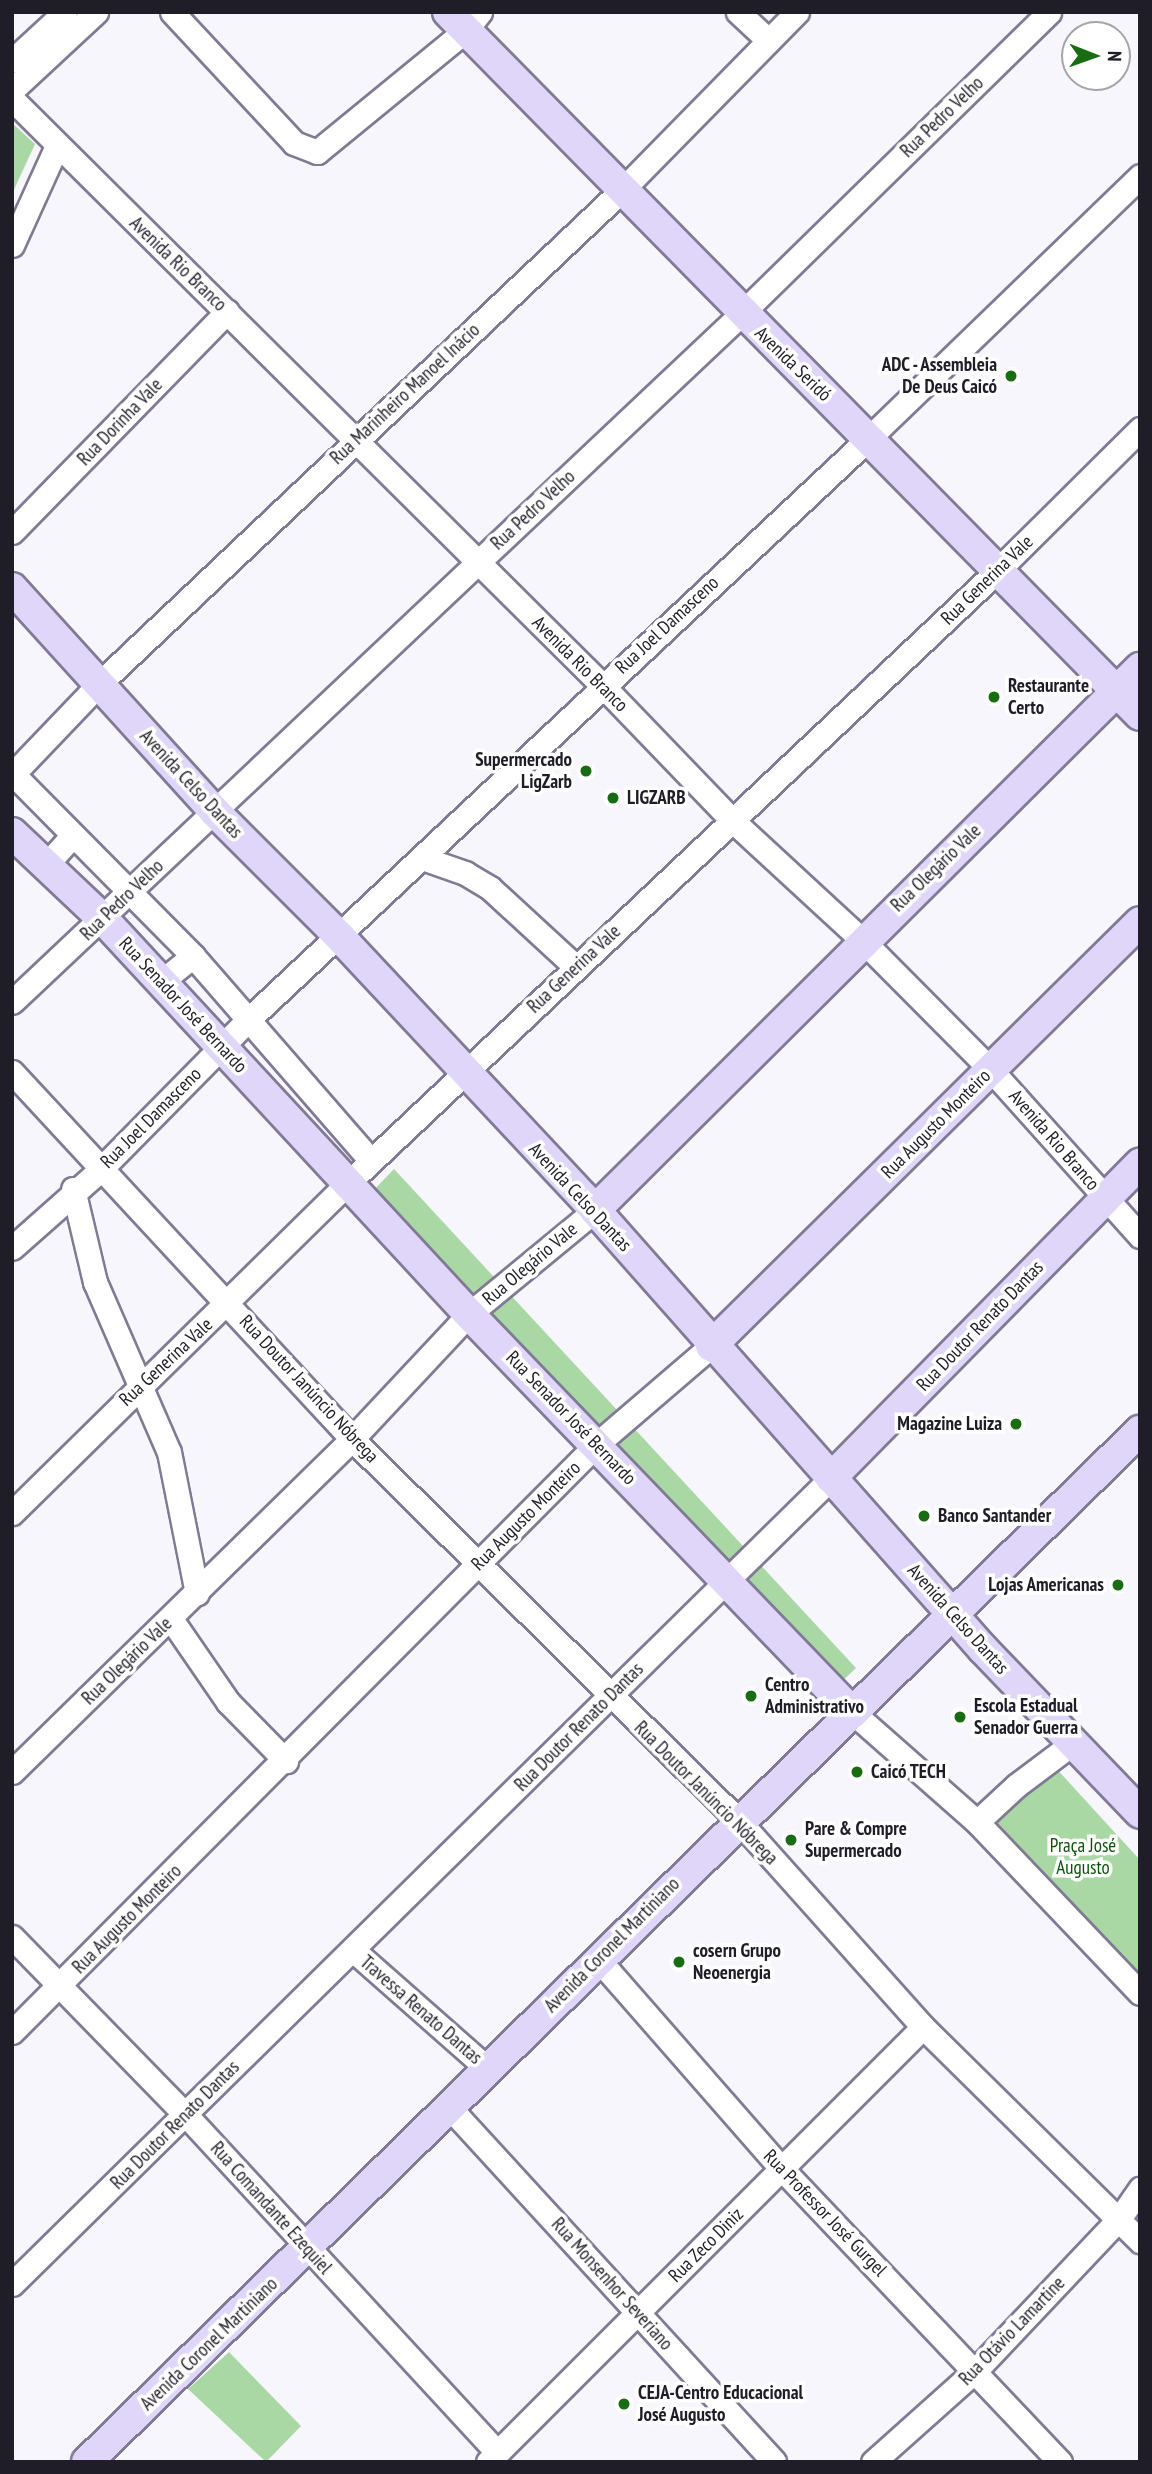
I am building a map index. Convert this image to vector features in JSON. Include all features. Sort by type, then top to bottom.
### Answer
[{"type":"main road","name":"Avenida Seridó","points":[[465,18],[741,314],[869,438],[1140,715]]},
{"type":"main road","name":"Avenida Celso Dantas","points":[[12,588],[214,811],[339,936],[463,1073],[595,1210],[711,1346],[1140,1813]]},
{"type":"main road","name":"Rua Olegário Vale","points":[[595,1210],[862,940],[1140,668]]},
{"type":"main road","name":"Rua Senador José Bernardo","points":[[12,833],[104,920],[469,1314],[598,1443],[851,1712]]},
{"type":"main road","name":"Rua Augusto Monteiro","points":[[711,1346],[1140,922]]},
{"type":"main road","name":"Rua Doutor Renato Dantas","points":[[831,1478],[1140,1164]]},
{"type":"main road","name":"Avenida Coronel Martiniano","points":[[87,2462],[308,2249],[737,1820],[954,1613],[1140,1430]]},
{"type":"street","points":[[172,12],[302,149],[323,151],[465,18]]},
{"type":"street","points":[[738,12],[768,40]]},
{"type":"street","name":"Rua Marinheiro Manoel Inácio","points":[[13,774],[99,684],[623,189],[797,12]]},
{"type":"street","name":"Rua Pedro Velho","points":[[12,1002],[104,920],[214,811],[741,314],[1049,12]]},
{"type":"street","points":[[12,61],[81,15]]},
{"type":"street","points":[[12,90],[81,15]]},
{"type":"street","name":"Avenida Rio Branco","points":[[12,99],[356,440],[476,564],[602,685],[733,821],[862,940],[991,1070],[1140,1236]]},
{"type":"street","points":[[12,244],[57,146]]},
{"type":"street","name":"Rua Joel Damasceno","points":[[12,1248],[73,1189],[99,1171],[249,1019],[602,685],[869,438],[1140,176]]},
{"type":"street","name":"Rua Dorinha Vale","points":[[12,532],[228,312]]},
{"type":"street","name":"Rua Generina Vale","points":[[12,1513],[138,1385],[230,1304],[348,1183],[998,570],[1140,429]]},
{"type":"street","name":"Rua Senador José Bernardo","points":[[13,774],[193,956],[249,1019],[306,1090],[371,1161]]},
{"type":"street","points":[[46,865],[73,835]]},
{"type":"street","points":[[422,858],[465,873],[490,888],[576,967]]},
{"type":"street","points":[[162,981],[193,956]]},
{"type":"street","name":"Rua Doutor Janúncio Nóbrega","points":[[12,1072],[99,1171],[230,1304],[352,1439],[737,1820],[923,2027],[1140,2241]]},
{"type":"street","points":[[283,1112],[306,1090]]},
{"type":"street","points":[[73,1189],[95,1282],[169,1452],[197,1593]]},
{"type":"street","name":"Rua Olegário Vale","points":[[12,1772],[352,1439],[469,1314],[595,1210]]},
{"type":"street","name":"Rua Augusto Monteiro","points":[[12,2032],[286,1761],[598,1443],[711,1346]]},
{"type":"street","name":"Rua Doutor Renato Dantas","points":[[12,2284],[354,1951],[831,1478]]},
{"type":"street","points":[[171,1619],[228,1702],[286,1761]]},
{"type":"street","name":"Rua Senador José Bernardo","points":[[851,1712],[977,1822],[1140,1993]]},
{"type":"street","points":[[977,1822],[1017,1785],[1073,1743]]},
{"type":"street","name":"Rua Comandante Ezequiel","points":[[12,1937],[185,2114],[492,2457]]},
{"type":"street","name":"Travessa Renato Dantas","points":[[354,1951],[488,2069]]},
{"type":"street","name":"Rua Professor José Gurgel","points":[[598,1959],[782,2169],[976,2370],[1059,2462]]},
{"type":"street","name":"Rua Zeco Diniz","points":[[492,2457],[923,2027]]},
{"type":"street","name":"Rua Monsenhor Severiano","points":[[450,2108],[774,2462]]},
{"type":"street","name":"Rua Otávio Lamartine","points":[[873,2462],[976,2370],[1119,2219],[1140,2189]]},
{"type":"green space","points":[[12,123],[35,144],[12,194]]},
{"type":"green space","points":[[394,1169],[856,1668],[834,1689],[368,1196]]},
{"type":"green space","name":"Praça José Augusto","points":[[1054,1766],[1140,1860],[1140,1979],[997,1823]]},
{"type":"green space","points":[[229,2352],[301,2426],[266,2462],[188,2389]]},
{"type":"place","name":"ADC - Assembleia De Deus Caicó","points":[[1011,376]]},
{"type":"place","name":"Restaurante Certo","points":[[994,697]]},
{"type":"place","name":"Supermercado LigZarb","points":[[586,771]]},
{"type":"place","name":"LIGZARB","points":[[613,798]]},
{"type":"place","name":"Magazine Luiza","points":[[1016,1424]]},
{"type":"place","name":"Banco Santander","points":[[924,1516]]},
{"type":"place","name":"Lojas Americanas","points":[[1118,1585]]},
{"type":"place","name":"Centro Administrativo","points":[[751,1696]]},
{"type":"place","name":"Escola Estadual Senador Guerra","points":[[960,1717]]},
{"type":"place","name":"Caicó TECH","points":[[857,1772]]},
{"type":"place","name":"Pare & Compre Supermercado","points":[[791,1840]]},
{"type":"place","name":"cosern Grupo Neoenergia","points":[[679,1962]]},
{"type":"place","name":"CEJA-Centro Educacional José Augusto","points":[[624,2404]]}]
